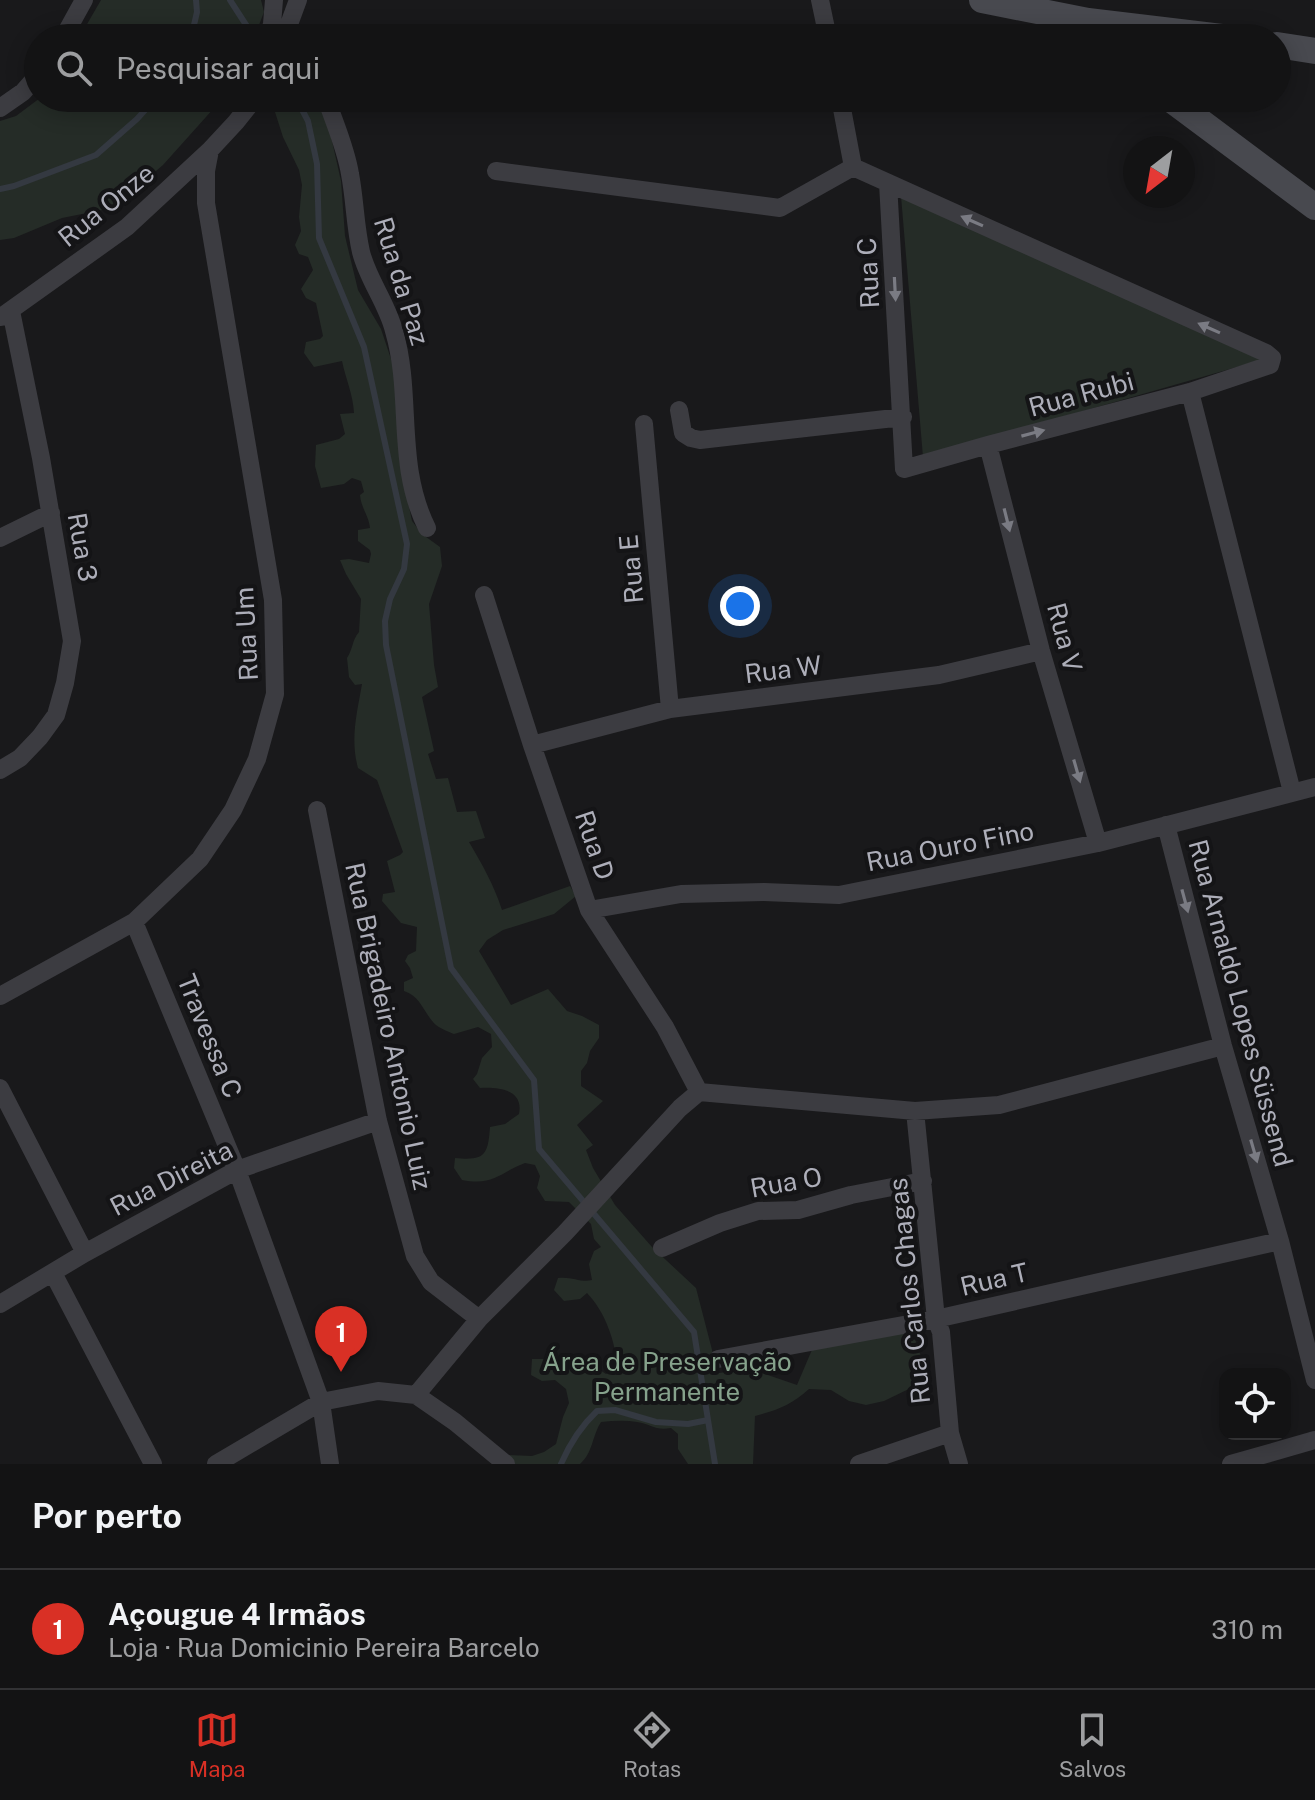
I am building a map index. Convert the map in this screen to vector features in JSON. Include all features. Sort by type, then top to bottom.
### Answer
[{"type":"main road","points":[[982,0],[1072,24]]},
{"type":"main road","points":[[1291,47],[1315,51]]},
{"type":"main road","points":[[1188,112],[1315,207]]},
{"type":"street","points":[[71,24],[84,0]]},
{"type":"street","points":[[272,24],[274,0]]},
{"type":"street","points":[[292,24],[298,0]]},
{"type":"street","points":[[820,0],[825,24]]},
{"type":"street","points":[[0,108],[24,91]]},
{"type":"street","name":"Rua Onze","points":[[236,122],[239,112]]},
{"type":"street","name":"Rua Onze","points":[[5,314],[127,227],[210,150],[244,112]]},
{"type":"street","name":"Rua da Paz","points":[[331,112],[350,171],[362,254],[394,329],[403,389],[410,479],[418,510],[427,528]]},
{"type":"street","points":[[843,112],[853,167]]},
{"type":"street","name":"Rua Um","points":[[0,996],[134,922],[200,859],[233,810],[257,759],[275,694],[273,600],[206,203],[206,171],[210,150]]},
{"type":"street","points":[[496,171],[780,208],[853,167]]},
{"type":"street","points":[[853,167],[888,183]]},
{"type":"street","name":"Rua Rubi","points":[[888,183],[1272,358],[1270,365],[1190,392],[904,469]]},
{"type":"street","name":"Rua C","points":[[888,183],[904,469]]},
{"type":"street","name":"Rua 3","points":[[0,770],[20,758],[56,715],[72,641],[51,513],[5,314]]},
{"type":"street","points":[[1190,392],[1292,792]]},
{"type":"street","points":[[679,410],[683,433],[700,440],[903,417]]},
{"type":"street","name":"Rua E","points":[[644,424],[670,709]]},
{"type":"street","name":"Rua V","points":[[988,445],[1041,651],[1098,843]]},
{"type":"street","points":[[0,538],[51,513]]},
{"type":"street","name":"Rua D","points":[[484,595],[589,910],[665,1027],[699,1092]]},
{"type":"street","name":"Rua W","points":[[532,745],[670,709],[939,675],[1041,651]]},
{"type":"street","name":"Rua Ouro Fino","points":[[589,910],[681,894],[764,892],[839,895],[1098,843],[1315,787]]},
{"type":"street","name":"Rua Brigadeiro Antonio Luiz","points":[[317,810],[378,1121],[415,1256],[431,1282],[479,1319]]},
{"type":"street","name":"Rua Arnaldo Lopes Süssend","points":[[1166,825],[1315,1380]]},
{"type":"street","name":"Travessa C","points":[[134,922],[237,1170],[321,1402],[330,1464]]},
{"type":"street","points":[[416,1395],[479,1319],[565,1233],[680,1108],[699,1092],[915,1111],[999,1105],[1223,1046]]},
{"type":"street","points":[[0,1088],[85,1253]]},
{"type":"street","name":"Rua Carlos Chagas","points":[[915,1111],[950,1433],[959,1464]]},
{"type":"street","name":"Rua Direita","points":[[0,1304],[85,1253],[237,1170],[378,1121]]},
{"type":"street","name":"Rua O","points":[[662,1248],[720,1223],[758,1211],[798,1210],[851,1195],[923,1181]]},
{"type":"street","name":"Rua T","points":[[718,1359],[936,1319],[1280,1241]]},
{"type":"street","points":[[53,1273],[153,1464]]},
{"type":"street","points":[[216,1464],[321,1402],[378,1391],[416,1395],[506,1464]]},
{"type":"street","points":[[859,1464],[950,1433]]},
{"type":"street","points":[[1231,1464],[1315,1440]]},
{"type":"green space","points":[[101,0],[261,0],[264,12],[259,24],[87,24]]},
{"type":"green space","points":[[24,110],[210,112],[163,165],[112,208],[62,218],[14,238],[0,240],[0,121]]},
{"type":"green space","name":"Área de Preservação Permanente","points":[[275,112],[325,112],[341,181],[345,236],[358,290],[381,329],[395,371],[400,464],[412,521],[422,534],[440,547],[442,566],[429,604],[438,687],[422,697],[434,751],[428,754],[436,779],[448,778],[457,812],[476,811],[485,838],[469,842],[502,910],[570,886],[576,896],[554,914],[503,930],[487,940],[479,951],[511,1005],[548,989],[567,1011],[599,1025],[599,1038],[581,1071],[581,1086],[603,1101],[577,1125],[593,1145],[586,1150],[593,1168],[615,1205],[652,1247],[696,1288],[718,1373],[753,1370],[797,1385],[814,1345],[901,1330],[915,1339],[925,1368],[915,1386],[884,1401],[866,1405],[849,1401],[831,1390],[809,1389],[784,1406],[755,1416],[753,1464],[688,1464],[678,1449],[678,1434],[671,1428],[661,1429],[624,1421],[601,1422],[588,1455],[580,1464],[496,1464],[508,1455],[532,1456],[556,1444],[569,1403],[566,1389],[555,1380],[542,1381],[531,1375],[532,1359],[565,1365],[581,1361],[606,1374],[617,1366],[608,1327],[587,1293],[580,1299],[564,1301],[554,1290],[558,1278],[592,1280],[589,1264],[594,1251],[601,1247],[594,1239],[591,1224],[569,1202],[545,1201],[537,1188],[540,1176],[535,1165],[525,1163],[496,1178],[482,1181],[462,1180],[454,1168],[455,1158],[473,1158],[483,1154],[490,1127],[505,1124],[519,1114],[518,1099],[502,1089],[480,1088],[473,1079],[482,1058],[492,1047],[491,1034],[478,1027],[454,1034],[443,1029],[432,1021],[410,993],[404,991],[404,982],[413,978],[405,961],[408,955],[416,951],[417,927],[401,923],[382,901],[383,894],[395,892],[387,861],[403,852],[377,780],[358,768],[354,736],[362,684],[355,685],[349,677],[347,658],[359,632],[361,599],[340,560],[369,563],[370,550],[358,541],[358,530],[370,528],[360,495],[364,492],[361,481],[352,478],[344,484],[321,488],[315,466],[316,445],[339,439],[345,434],[340,414],[354,413],[342,361],[314,367],[304,353],[306,342],[323,336],[316,303],[306,298],[301,289],[313,270],[308,257],[299,254],[295,245],[301,231],[302,185],[299,170]]},
{"type":"green space","points":[[901,196],[1265,359],[923,457]]},
{"type":"waterway","points":[[194,24],[196,0]]},
{"type":"waterway","points":[[230,0],[245,24]]},
{"type":"waterway","points":[[0,189],[96,155],[143,112]]},
{"type":"waterway","points":[[303,112],[317,164],[319,238],[364,347],[407,544],[404,569],[390,599],[385,621],[386,645],[451,968],[534,1080],[539,1149],[694,1332],[715,1464]]},
{"type":"waterway","points":[[561,1464],[576,1436],[597,1411],[615,1410],[656,1422],[688,1424],[708,1420]]},
{"type":"place","name":"Açougue 4 Irmãos","points":[[341,1372]]}]
